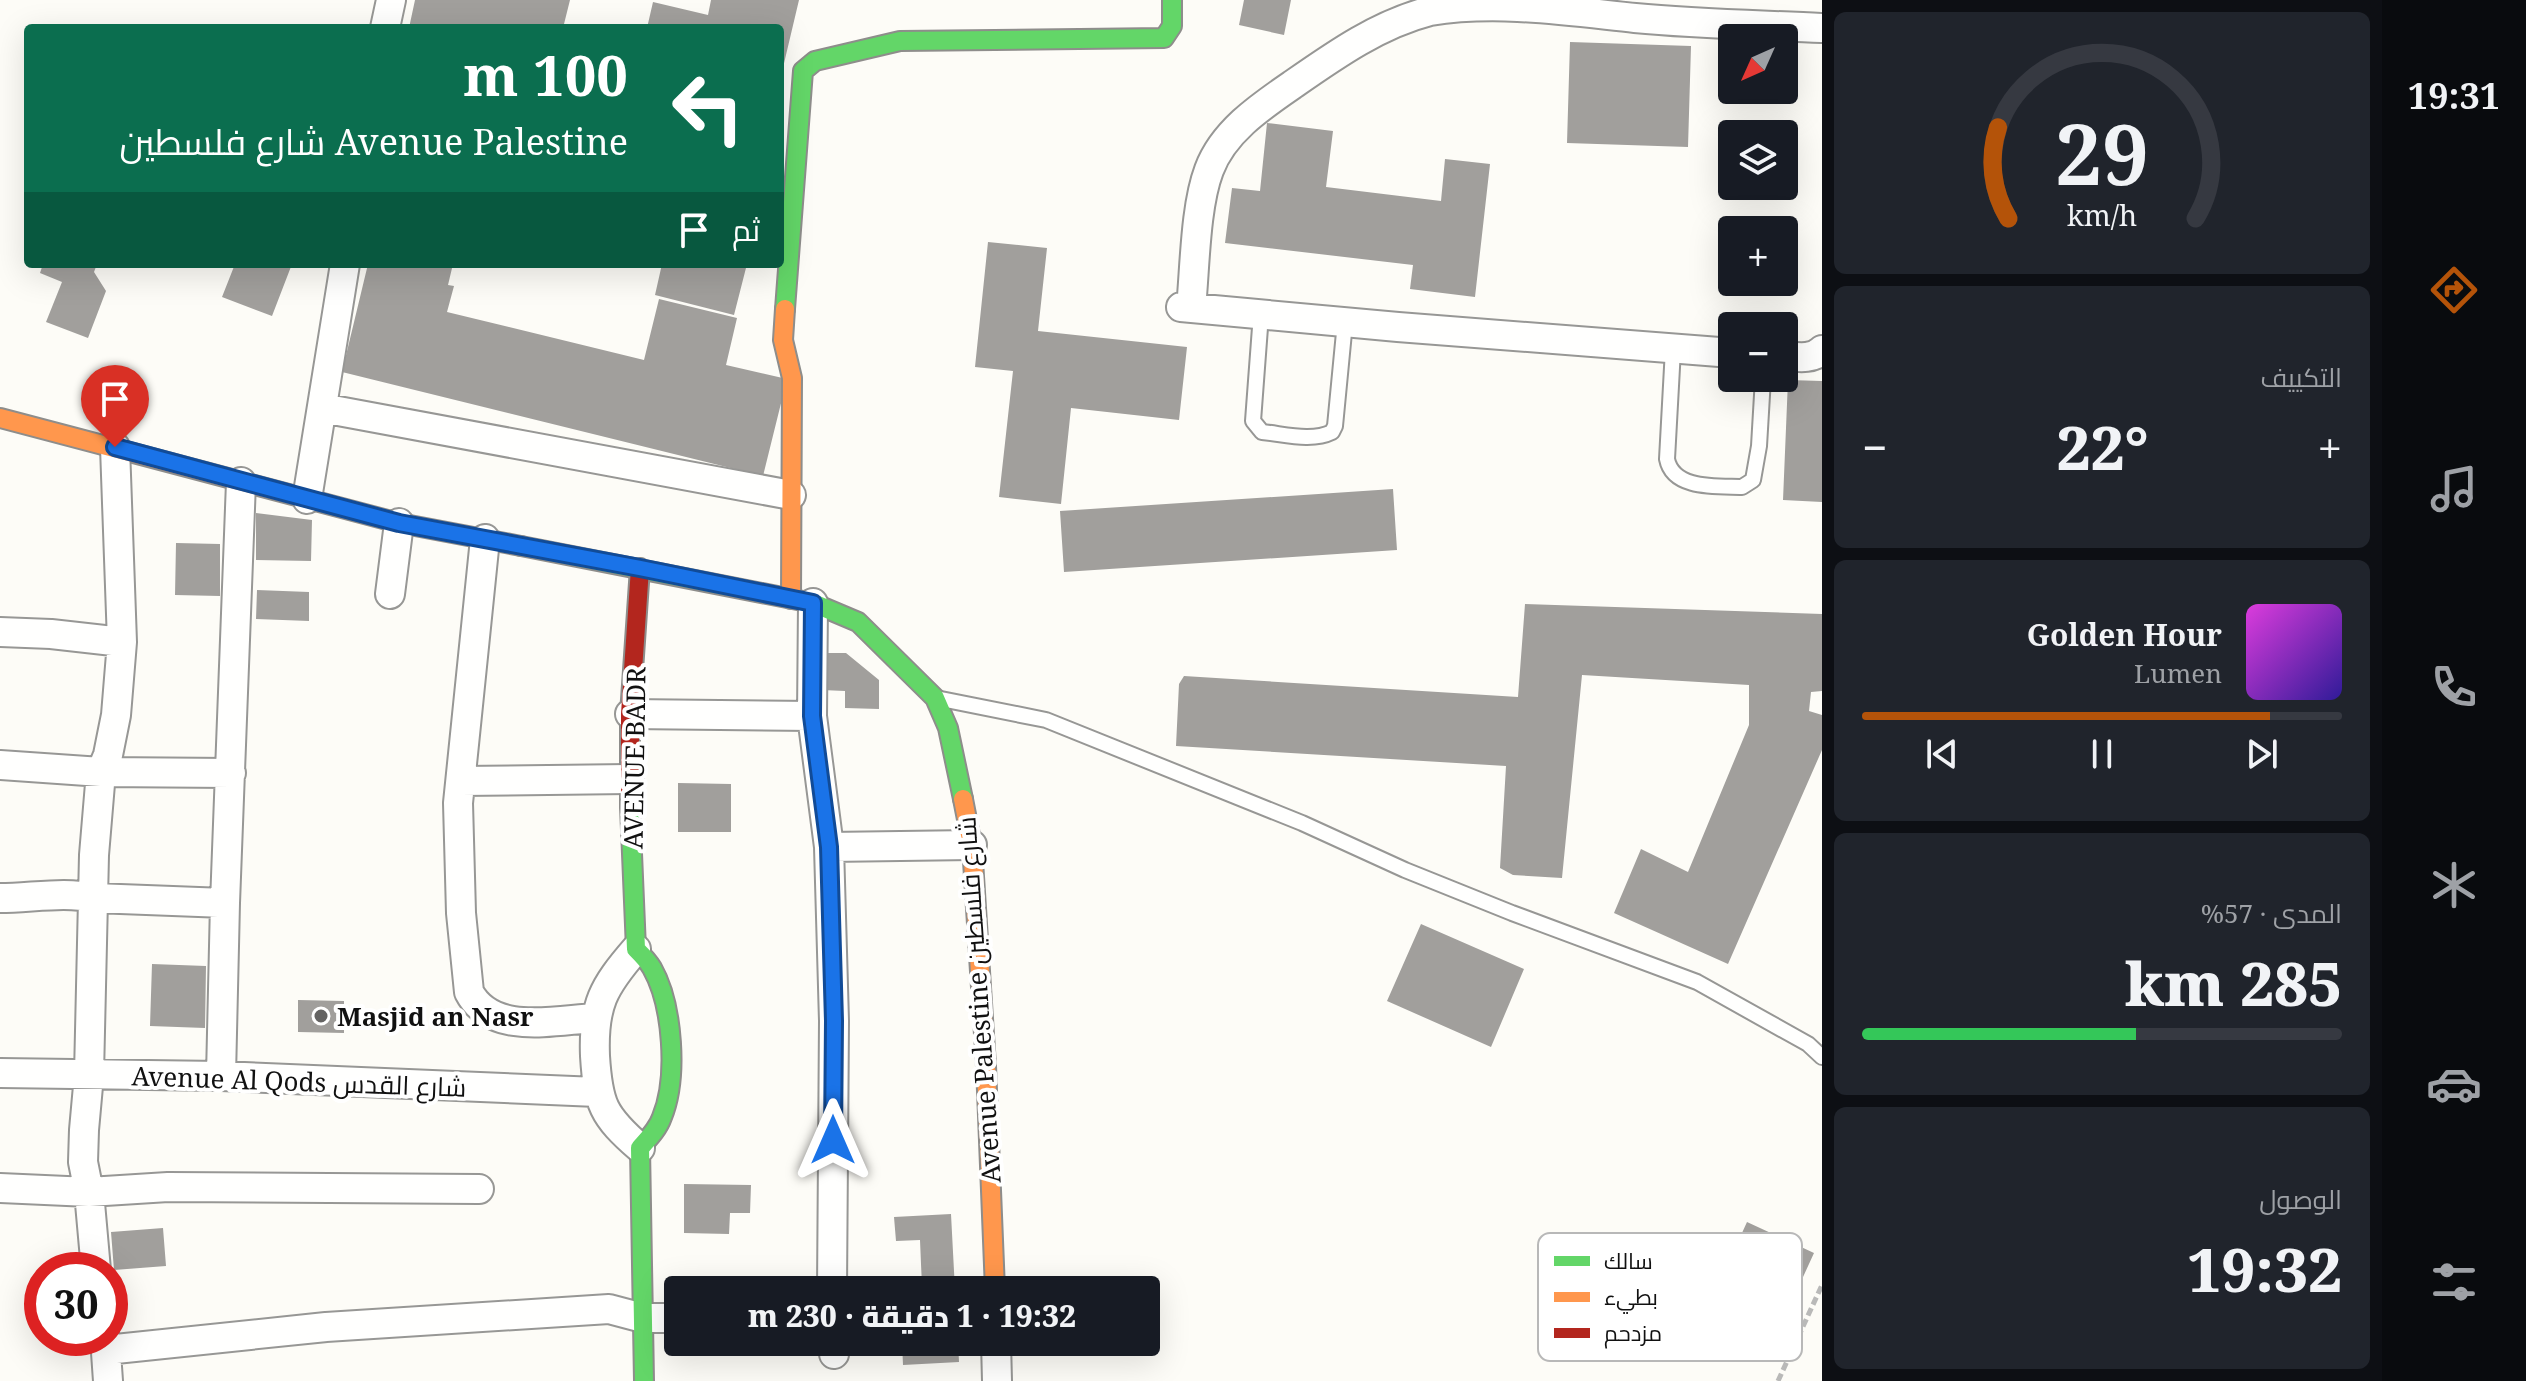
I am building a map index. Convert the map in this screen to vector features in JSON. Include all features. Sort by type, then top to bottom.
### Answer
[{"type":"street","points":[[386,24],[391,0]]},
{"type":"street","points":[[832,1276],[834,1021],[829,847],[812,716],[791,495],[792,378],[783,340],[803,71],[815,61],[900,41],[1164,38],[1170,34],[1172,27],[1172,0]]},
{"type":"street","points":[[1718,352],[1186,307],[1208,172],[1230,134],[1256,111],[1346,47],[1389,25],[1429,11],[1470,5],[1508,5],[1639,18],[1822,28]]},
{"type":"street","points":[[307,499],[344,268]]},
{"type":"street","points":[[1798,357],[1815,356],[1822,350]]},
{"type":"street","points":[[322,408],[791,495]]},
{"type":"street","name":"Avenue Palestine شارع فلسطين","points":[[1,424],[115,447],[399,523],[802,601],[858,622],[935,698],[948,728],[972,845],[994,1276]]},
{"type":"street","points":[[94,1252],[83,1162],[89,1075],[94,855],[101,772],[108,755],[116,715],[122,642],[115,447]]},
{"type":"street","points":[[221,1076],[241,482]]},
{"type":"street","points":[[390,594],[399,523]]},
{"type":"street","points":[[485,539],[458,817],[467,979],[472,999],[491,1015],[514,1022],[595,1018]]},
{"type":"street","name":"AVENUE BADR","points":[[640,568],[629,779],[636,949],[653,969],[669,1026],[671,1055],[670,1091],[663,1117],[640,1148]]},
{"type":"street","points":[[0,632],[122,642]]},
{"type":"street","points":[[630,714],[812,716]]},
{"type":"street","points":[[0,765],[101,772],[231,773]]},
{"type":"street","points":[[461,781],[629,779]]},
{"type":"street","points":[[829,847],[972,845]]},
{"type":"street","points":[[0,898],[78,894],[94,898],[225,903]]},
{"type":"street","points":[[636,949],[611,979],[595,1018],[597,1092],[611,1120],[640,1148],[644,1381]]},
{"type":"street","name":"Avenue Al Qods شارع القدس","points":[[0,1073],[221,1076],[597,1092]]},
{"type":"street","points":[[0,1188],[89,1192],[182,1187],[479,1189]]},
{"type":"street","points":[[128,1342],[609,1309],[643,1318],[664,1318]]},
{"type":"street","points":[[107,1356],[108,1381]]},
{"type":"street","points":[[996,1356],[997,1381]]},
{"type":"lane","points":[[1261,314],[1253,421],[1262,432],[1299,436],[1327,435],[1335,426],[1345,322]]},
{"type":"lane","points":[[1673,349],[1667,459],[1670,469],[1681,480],[1742,487],[1750,483],[1756,475],[1762,392]]},
{"type":"lane","points":[[935,698],[1046,720],[1302,823],[1405,870],[1697,982],[1808,1044],[1822,1057]]},
{"type":"path","points":[[1802,1329],[1822,1285]]},
{"type":"path","points":[[1778,1381],[1787,1361]]},
{"type":"building","points":[[415,0],[570,0],[564,24],[410,24]]},
{"type":"building","points":[[711,0],[799,0],[784,63],[784,24],[648,24],[653,2],[708,15]]},
{"type":"building","points":[[1244,0],[1291,0],[1284,35],[1239,25]]},
{"type":"building","points":[[1570,42],[1691,46],[1688,147],[1567,143]]},
{"type":"building","points":[[1267,123],[1333,131],[1326,187],[1441,201],[1445,159],[1490,164],[1475,297],[1410,289],[1413,265],[1225,243],[1232,188],[1260,191]]},
{"type":"building","points":[[988,242],[1047,248],[1038,331],[1187,347],[1179,420],[1071,408],[1061,504],[999,497],[1013,371],[975,367]]},
{"type":"building","points":[[42,268],[96,268],[94,272],[106,291],[88,338],[46,322],[62,282],[40,273]]},
{"type":"building","points":[[233,268],[290,268],[272,316],[222,297]]},
{"type":"building","points":[[367,268],[452,268],[448,285],[454,286],[447,312],[644,360],[659,299],[737,318],[726,365],[787,379],[763,476],[342,372]]},
{"type":"building","points":[[661,268],[746,268],[734,315],[655,295]]},
{"type":"building","points":[[1798,380],[1822,381],[1822,502],[1783,500],[1788,392],[1798,392]]},
{"type":"building","points":[[1393,489],[1397,550],[1064,572],[1060,511]]},
{"type":"building","points":[[256,513],[312,520],[311,561],[256,560]]},
{"type":"building","points":[[176,543],[220,544],[220,596],[175,595]]},
{"type":"building","points":[[257,590],[309,592],[309,621],[256,619]]},
{"type":"building","points":[[1525,604],[1822,614],[1822,691],[1811,692],[1809,711],[1822,715],[1822,750],[1728,964],[1614,913],[1641,849],[1688,872],[1749,725],[1749,685],[1582,675],[1562,878],[1513,875],[1500,868],[1506,766],[1176,746],[1179,684],[1184,676],[1518,697]]},
{"type":"building","points":[[823,653],[846,653],[879,680],[879,709],[845,708],[845,691],[822,690]]},
{"type":"building","points":[[678,783],[731,784],[731,832],[678,832]]},
{"type":"building","points":[[1421,924],[1524,969],[1491,1047],[1387,1001]]},
{"type":"building","points":[[152,964],[206,966],[205,1028],[150,1026]]},
{"type":"building","name":"Masjid an Nasr","points":[[298,1000],[344,1001],[344,1033],[298,1032]]},
{"type":"building","points":[[684,1184],[751,1185],[750,1213],[730,1213],[729,1234],[684,1233]]},
{"type":"building","points":[[951,1214],[954,1276],[922,1276],[920,1240],[896,1241],[894,1217]]},
{"type":"building","points":[[1747,1222],[1771,1233],[1742,1233]]},
{"type":"building","points":[[163,1228],[166,1266],[128,1269],[128,1252],[113,1252],[111,1232]]},
{"type":"building","points":[[1802,1247],[1814,1253],[1802,1279]]},
{"type":"building","points":[[903,1356],[959,1356],[959,1362],[903,1365]]},
{"type":"traffic: fast","points":[[785,309],[803,71],[815,61],[900,41],[1164,38],[1172,26],[1172,0]]},
{"type":"traffic: fast","points":[[521,546],[813,603],[858,622],[935,698],[948,728],[963,799]]},
{"type":"traffic: fast","points":[[630,806],[636,949],[650,965],[659,983],[671,1042],[667,1101],[655,1130],[640,1148],[644,1381]]},
{"type":"traffic: slow","points":[[785,309],[783,340],[792,378],[791,599]]},
{"type":"traffic: slow","points":[[0,418],[399,523],[521,546]]},
{"type":"traffic: slow","points":[[963,799],[972,845],[986,1066],[994,1276]]},
{"type":"traffic: jam","points":[[630,806],[630,714],[640,568]]},
{"type":"place","name":"Masjid an Nasr","points":[[321,1016]]},
{"type":"route","points":[[115,447],[399,523],[813,603],[812,716],[829,847],[834,1021],[833,1140]]}]
